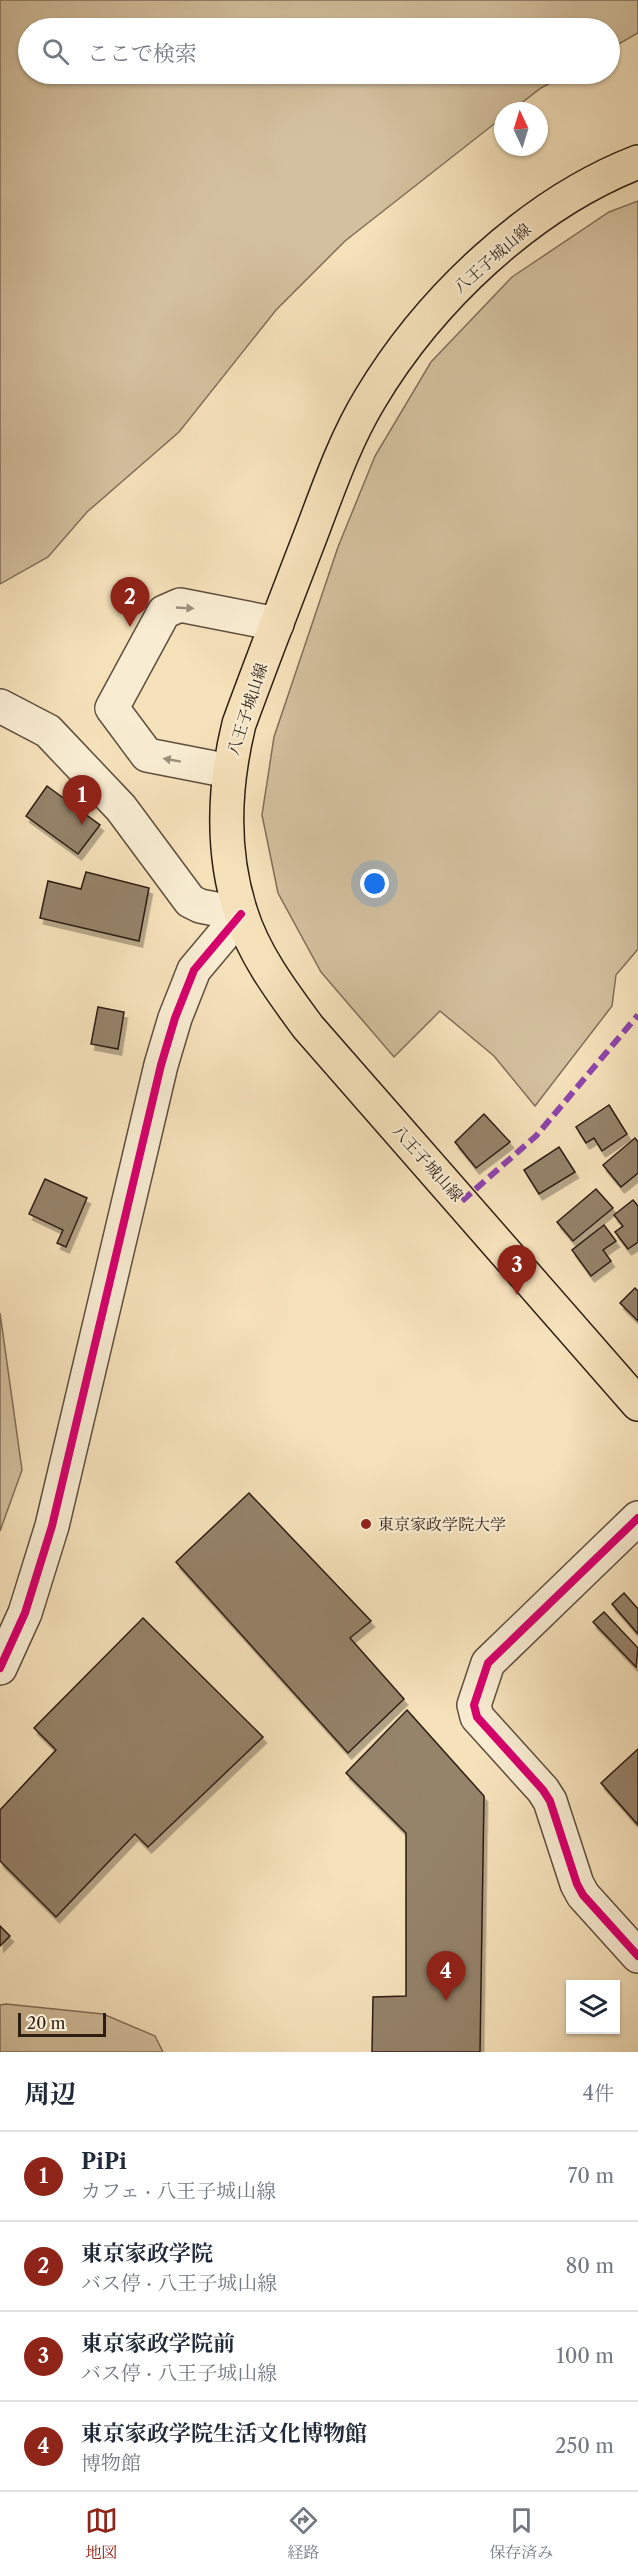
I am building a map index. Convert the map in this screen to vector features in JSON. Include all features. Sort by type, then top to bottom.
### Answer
[{"type":"main road","name":"八王子城山線","points":[[638,162],[569,197],[516,234],[467,274],[403,350],[370,399],[343,452],[239,724],[229,771],[228,837],[231,869],[241,914],[260,954],[308,1027],[638,1404]]},
{"type":"street","points":[[229,771],[147,755],[112,708],[164,612],[180,605],[277,624]]},
{"type":"street","points":[[0,706],[48,731],[121,808],[190,901],[200,906],[241,914],[195,970],[175,1018],[161,1065],[52,1526],[25,1613],[0,1668]]},
{"type":"street","points":[[638,1518],[488,1663],[474,1705],[477,1717],[543,1790],[550,1801],[577,1884],[584,1895],[638,1956]]},
{"type":"shaded area","points":[[0,0],[638,0],[638,33],[620,43],[620,18],[18,18],[18,84],[548,84],[523,102],[494,102],[494,124],[345,241],[276,310],[179,432],[87,512],[48,557],[0,584]]},
{"type":"shaded area","points":[[638,201],[638,949],[616,975],[612,1006],[535,1106],[494,1056],[440,1011],[394,1057],[321,972],[278,893],[262,815],[274,737],[338,547],[375,456],[431,362],[512,277],[609,212]]},
{"type":"shaded area","points":[[0,1313],[22,1470],[0,1531]]},
{"type":"shaded area","points":[[0,2005],[103,2014],[155,2036],[163,2052],[0,2052]]},
{"type":"building","points":[[47,786],[100,825],[78,854],[26,816]]},
{"type":"building","points":[[86,872],[149,888],[139,941],[40,918],[48,881],[81,889]]},
{"type":"building","points":[[98,1007],[124,1012],[118,1049],[91,1044]]},
{"type":"building","points":[[609,1105],[627,1134],[602,1151],[594,1138],[586,1143],[576,1127]]},
{"type":"building","points":[[484,1114],[510,1142],[476,1168],[455,1142]]},
{"type":"building","points":[[635,1138],[638,1142],[638,1173],[621,1187],[603,1165]]},
{"type":"building","points":[[559,1147],[575,1172],[539,1194],[524,1170]]},
{"type":"building","points":[[45,1179],[87,1198],[66,1247],[57,1243],[63,1230],[29,1214]]},
{"type":"building","points":[[596,1189],[613,1208],[573,1241],[557,1222]]},
{"type":"building","points":[[633,1200],[638,1206],[638,1242],[628,1249],[615,1232],[623,1226],[614,1215]]},
{"type":"building","points":[[604,1225],[616,1241],[603,1250],[611,1261],[591,1276],[572,1250]]},
{"type":"building","points":[[635,1288],[638,1291],[638,1321],[620,1303]]},
{"type":"building","points":[[249,1493],[371,1621],[350,1638],[404,1699],[348,1753],[176,1562]]},
{"type":"building","points":[[624,1593],[638,1609],[638,1634],[612,1604]]},
{"type":"building","points":[[604,1612],[638,1648],[636,1667],[593,1622]]},
{"type":"building","points":[[143,1618],[263,1737],[148,1847],[135,1834],[56,1917],[0,1861],[0,1810],[56,1750],[34,1728]]},
{"type":"building","points":[[407,1710],[484,1796],[480,2052],[372,2052],[373,1997],[406,1996],[406,1833],[346,1773]]},
{"type":"building","points":[[638,1749],[638,1825],[601,1783]]},
{"type":"building","points":[[0,1926],[10,1936],[0,1946]]},
{"type":"marked path","points":[[462,1201],[536,1136],[638,1015]]},
{"type":"cycle path","points":[[0,1668],[25,1613],[52,1526],[161,1065],[175,1018],[194,970],[241,914]]},
{"type":"cycle path","points":[[638,1518],[488,1663],[474,1705],[477,1717],[543,1790],[550,1801],[577,1884],[583,1895],[638,1956]]},
{"type":"place","name":"東京家政学院","points":[[130,627]]},
{"type":"place","name":"PiPi","points":[[82,825]]},
{"type":"place","name":"東京家政学院前","points":[[517,1295]]},
{"type":"place","name":"東京家政学院大学","points":[[366,1524]]},
{"type":"place","name":"東京家政学院生活文化博物館","points":[[446,2001]]}]
